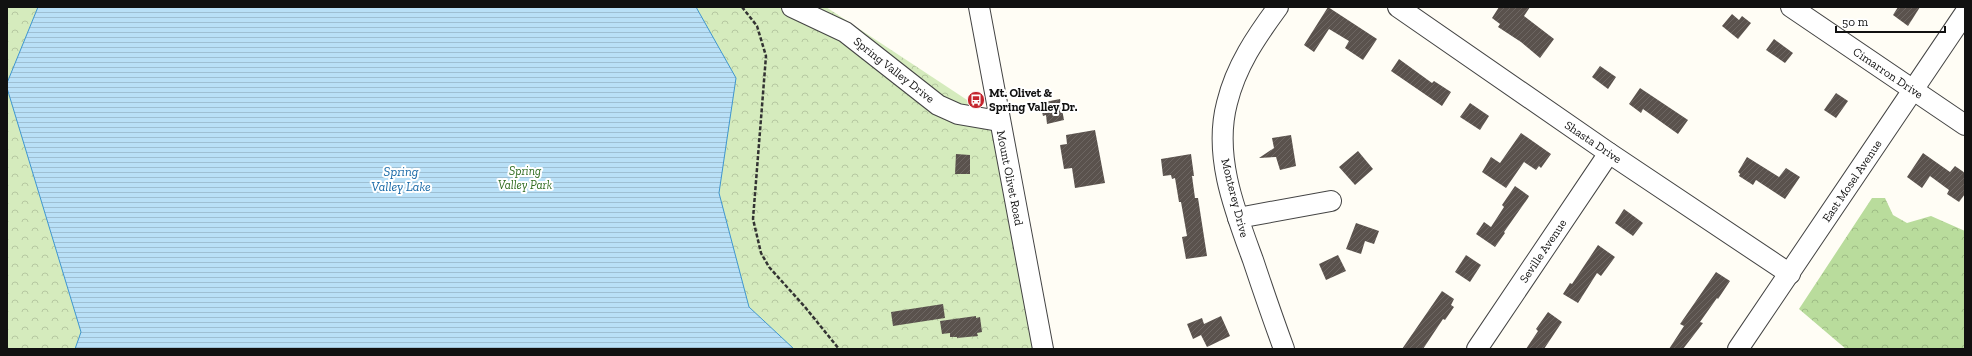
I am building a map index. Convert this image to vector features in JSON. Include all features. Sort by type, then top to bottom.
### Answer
[{"type":"street","name":"Spring Valley Drive","points":[[792,7],[845,32],[938,105],[958,114],[999,121]]},
{"type":"street","name":"Mount Olivet Road","points":[[979,7],[999,121],[1043,349]]},
{"type":"street","name":"Monterey Drive","points":[[1278,7],[1252,42],[1236,76],[1226,104],[1223,132],[1224,163],[1238,218],[1284,349]]},
{"type":"street","name":"Shasta Drive","points":[[1398,7],[1609,153],[1790,274]]},
{"type":"street","name":"Cimarron Drive","points":[[1791,7],[1965,125]]},
{"type":"street","name":"East Mosel Avenue","points":[[1738,349],[1965,13]]},
{"type":"street","name":"Seville Avenue","points":[[1477,349],[1609,153]]},
{"type":"street","points":[[1238,218],[1331,201]]},
{"type":"path","points":[[742,7],[757,26],[766,56],[753,219],[755,232],[761,253],[769,267],[805,307],[839,349]]},
{"type":"green space","name":"Spring Valley Lake","points":[[7,7],[826,7],[999,121],[1044,349],[7,349]]},
{"type":"green space","points":[[1872,198],[1885,198],[1893,215],[1907,223],[1931,216],[1965,231],[1965,349],[1846,349],[1799,309]]},
{"type":"water","name":"Spring Valley Lake","points":[[38,7],[696,7],[736,78],[719,193],[749,307],[794,349],[75,349],[81,332],[7,88],[7,83]]},
{"type":"building","points":[[1328,7],[1377,39],[1363,60],[1345,48],[1349,41],[1329,29],[1314,52],[1304,45]]},
{"type":"building","points":[[1499,7],[1530,7],[1524,16],[1554,39],[1540,58],[1521,42],[1498,27],[1500,24],[1492,18]]},
{"type":"building","points":[[1898,7],[1920,7],[1908,26],[1893,15]]},
{"type":"building","points":[[1732,14],[1739,20],[1742,16],[1751,23],[1738,39],[1722,26]]},
{"type":"building","points":[[1774,39],[1793,53],[1785,63],[1766,50]]},
{"type":"building","points":[[1399,59],[1432,83],[1434,81],[1451,92],[1442,106],[1391,71]]},
{"type":"building","points":[[1600,66],[1616,77],[1608,89],[1592,77]]},
{"type":"building","points":[[1640,88],[1688,120],[1678,134],[1643,109],[1641,113],[1629,104]]},
{"type":"building","points":[[1836,93],[1848,101],[1836,118],[1824,110]]},
{"type":"building","points":[[1060,99],[1064,120],[1047,124],[1046,115],[1043,116],[1040,103]]},
{"type":"building","points":[[1470,103],[1489,116],[1480,130],[1460,117]]},
{"type":"building","points":[[1095,130],[1105,183],[1075,188],[1072,168],[1064,169],[1060,145],[1067,144],[1066,135]]},
{"type":"building","points":[[1521,133],[1551,154],[1541,168],[1539,166],[1536,170],[1524,162],[1506,188],[1482,172],[1491,157],[1500,163]]},
{"type":"building","points":[[1291,135],[1296,166],[1280,170],[1276,157],[1259,158],[1274,148],[1272,138]]},
{"type":"building","points":[[1358,151],[1373,169],[1355,185],[1339,167]]},
{"type":"building","points":[[1923,153],[1950,172],[1955,166],[1965,173],[1965,194],[1959,202],[1947,194],[1949,190],[1930,176],[1922,188],[1907,177]]},
{"type":"building","points":[[956,154],[970,155],[970,174],[955,174]]},
{"type":"building","points":[[1191,154],[1195,198],[1198,198],[1207,256],[1186,259],[1182,237],[1187,236],[1175,178],[1172,179],[1171,175],[1163,176],[1161,159]]},
{"type":"building","points":[[1747,157],[1779,177],[1786,168],[1800,177],[1785,199],[1756,180],[1753,185],[1739,176],[1740,174],[1738,172]]},
{"type":"building","points":[[1515,186],[1529,196],[1495,247],[1476,234],[1484,222],[1491,227],[1504,207],[1502,205]]},
{"type":"building","points":[[1624,209],[1643,223],[1633,236],[1615,223]]},
{"type":"building","points":[[1356,223],[1379,231],[1374,244],[1365,241],[1361,254],[1346,249]]},
{"type":"building","points":[[1598,245],[1615,257],[1601,276],[1597,273],[1578,303],[1563,294],[1570,283],[1572,284]]},
{"type":"building","points":[[1338,255],[1346,271],[1326,280],[1319,264]]},
{"type":"building","points":[[1466,255],[1481,265],[1470,282],[1455,272]]},
{"type":"building","points":[[1716,272],[1730,281],[1700,322],[1703,323],[1683,349],[1669,349],[1684,326],[1680,324]]},
{"type":"building","points":[[1442,291],[1454,299],[1451,305],[1454,307],[1445,320],[1443,319],[1423,349],[1402,349]]},
{"type":"building","points":[[943,304],[945,318],[893,326],[891,312]]},
{"type":"building","points":[[1548,312],[1562,322],[1544,349],[1526,349],[1538,331],[1536,329]]},
{"type":"building","points":[[976,316],[976,318],[980,317],[982,332],[977,333],[978,336],[957,338],[950,337],[950,333],[942,334],[940,321]]},
{"type":"building","points":[[1221,316],[1230,336],[1207,347],[1201,335],[1193,339],[1187,324],[1202,318],[1204,324]]},
{"type":"place","name":"Mt. Olivet & Spring Valley Dr.","points":[[976,100]]},
{"type":"park label","name":"Spring Valley Park","points":[[525,178]]}]
